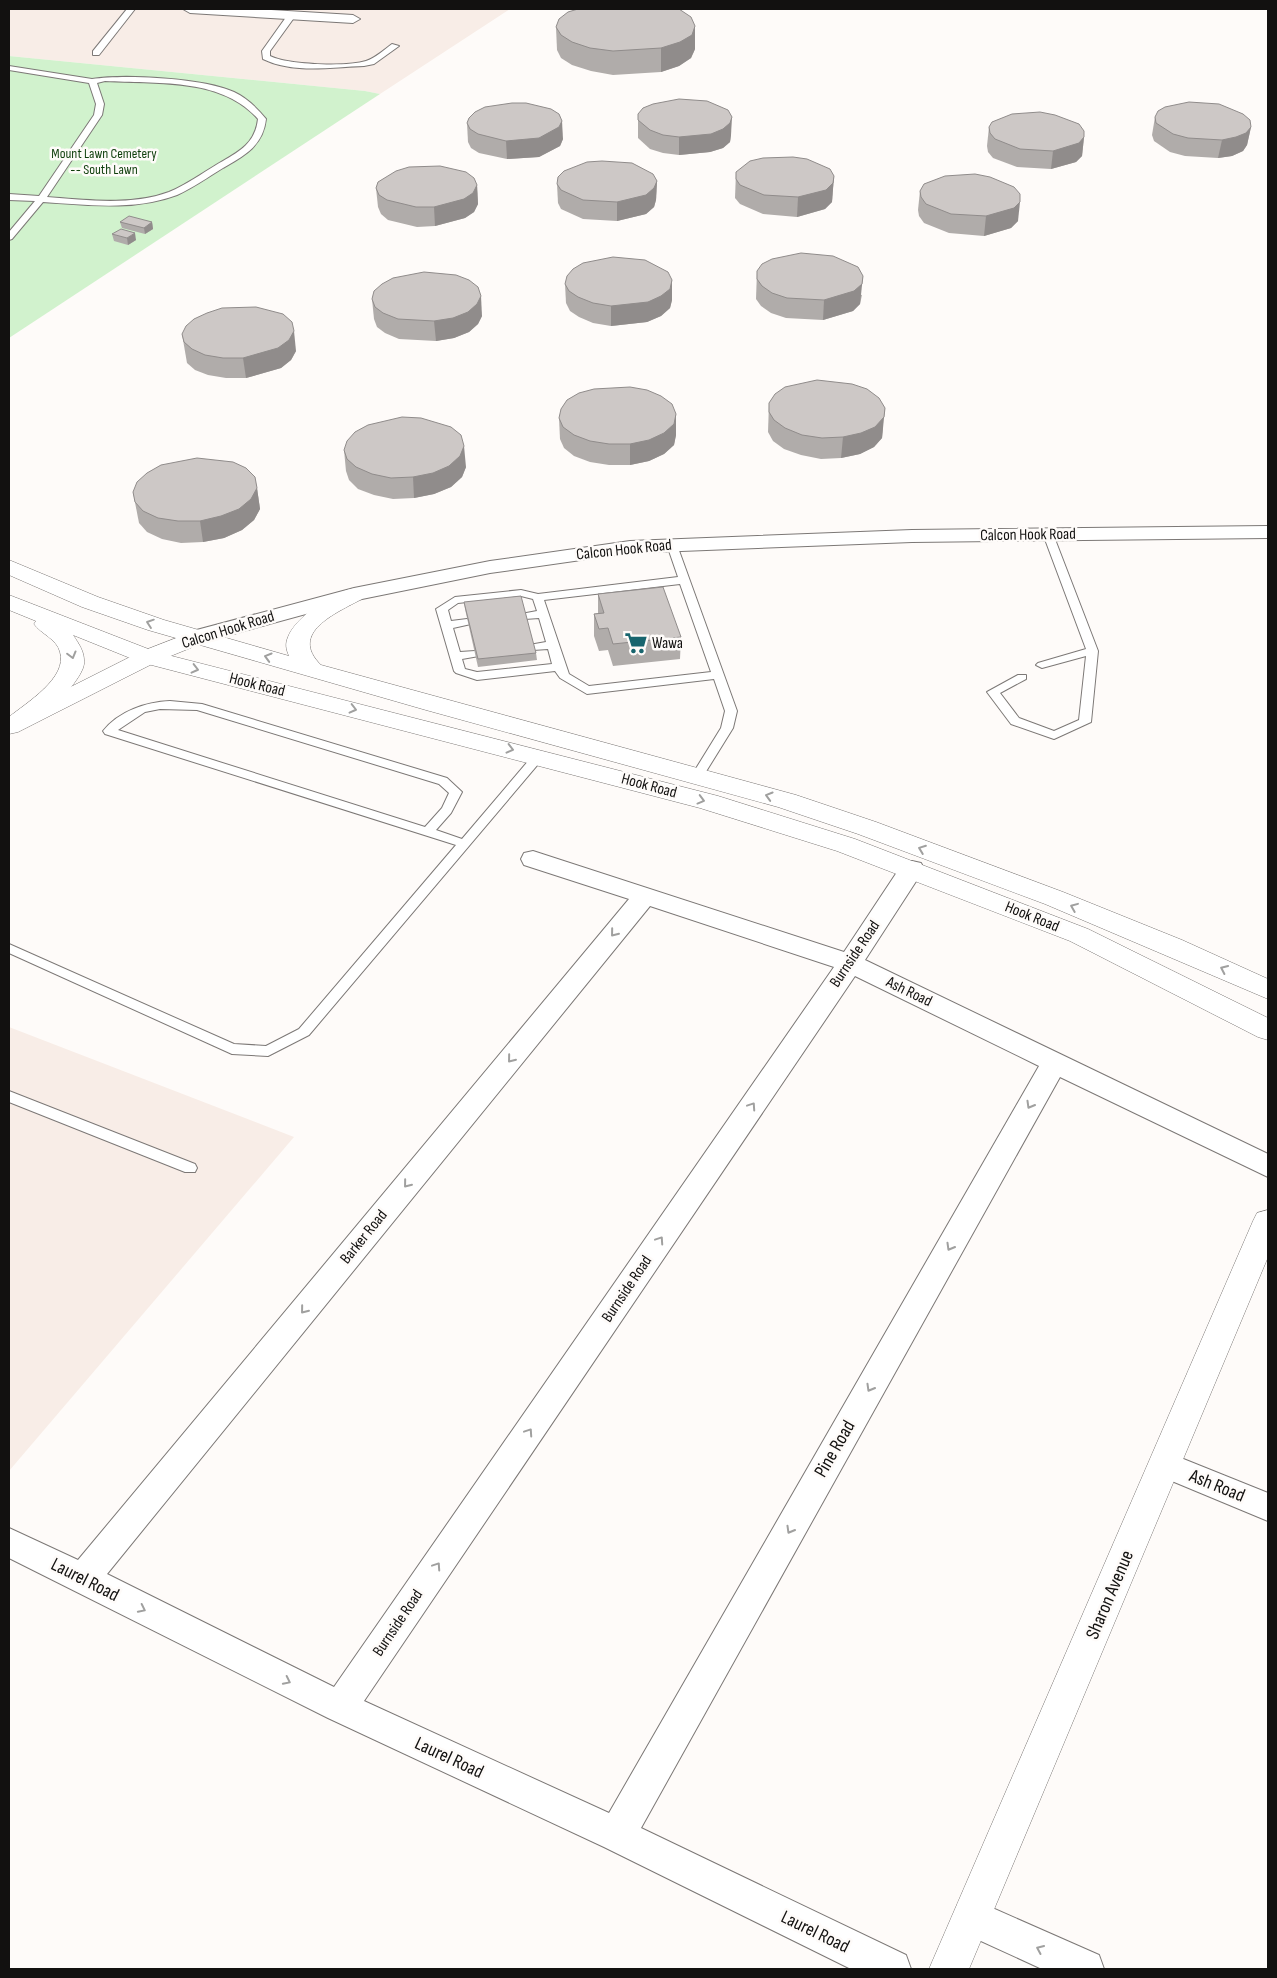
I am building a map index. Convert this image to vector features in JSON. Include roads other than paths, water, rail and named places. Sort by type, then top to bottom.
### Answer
[{"type":"main road","name":"Hook Road","points":[[9,567],[90,602],[197,637],[788,801],[895,838],[1172,946],[1268,990]]},
{"type":"main road","points":[[314,671],[306,665],[298,652],[300,634],[318,615],[354,594]]},
{"type":"main road","points":[[9,602],[50,627],[64,638],[73,654],[74,668],[64,684],[11,726]]},
{"type":"main road","name":"Hook Road","points":[[9,602],[148,658],[539,756],[776,821],[912,869],[1078,935],[1192,990],[1268,1030]]},
{"type":"main road","name":"Calcon Hook Road","points":[[11,726],[148,658],[197,637]]},
{"type":"main road","name":"Sharon Avenue","points":[[949,1969],[1166,1465],[1268,1220]]},
{"type":"street","points":[[190,9],[353,19]]},
{"type":"street","name":"Calcon Hook Road","points":[[197,637],[354,594],[490,566],[630,547],[902,536],[1268,532]]},
{"type":"street","name":"Ash Road","points":[[533,859],[850,963],[1268,1166]]},
{"type":"street","name":"Burnside Road","points":[[340,1707],[850,963],[912,869]]},
{"type":"street","name":"Barker Road","points":[[82,1579],[645,896]]},
{"type":"street","name":"Pine Road","points":[[616,1835],[1054,1063]]},
{"type":"street","name":"Ash Road","points":[[1166,1465],[1268,1507]]},
{"type":"street","name":"Laurel Road","points":[[9,1542],[340,1707],[616,1835],[892,1969]]},
{"type":"street","points":[[972,1918],[1085,1969]]},
{"type":"lane","points":[[96,53],[131,9]]},
{"type":"lane","points":[[292,15],[266,51],[266,57],[273,62],[305,65],[364,64],[371,62],[395,46]]},
{"type":"lane","points":[[9,68],[92,81],[104,79],[195,86],[225,92],[248,103],[262,119],[261,132],[258,139],[242,153],[181,190],[165,196],[119,202],[9,197]]},
{"type":"lane","points":[[9,237],[42,198],[98,115],[100,104],[92,81]]},
{"type":"lane","points":[[1022,677],[993,692],[1015,721],[1054,735],[1085,722],[1092,651],[1048,534]]},
{"type":"lane","points":[[672,545],[730,711],[727,728],[698,775]]},
{"type":"lane","points":[[559,667],[477,676],[460,671],[442,609],[455,600],[521,593],[538,596],[684,580]]},
{"type":"lane","points":[[538,596],[559,667],[564,676],[587,690],[718,675]]},
{"type":"lane","points":[[525,616],[544,614]]},
{"type":"lane","points":[[447,625],[468,622]]},
{"type":"lane","points":[[533,647],[552,645]]},
{"type":"lane","points":[[1042,665],[1092,651]]},
{"type":"lane","points":[[456,656],[475,654]]},
{"type":"lane","points":[[428,832],[448,810],[456,792],[443,781],[198,707],[162,704],[132,712],[109,731],[465,844]]},
{"type":"lane","points":[[9,948],[232,1049],[268,1051],[304,1032],[539,756]]},
{"type":"lane","points":[[9,1096],[190,1168]]},
{"type":"place","name":"Wawa","points":[[636,643]]},
{"type":"park label","name":"Mount Lawn Cemetery -- South Lawn","points":[[104,162]]}]
